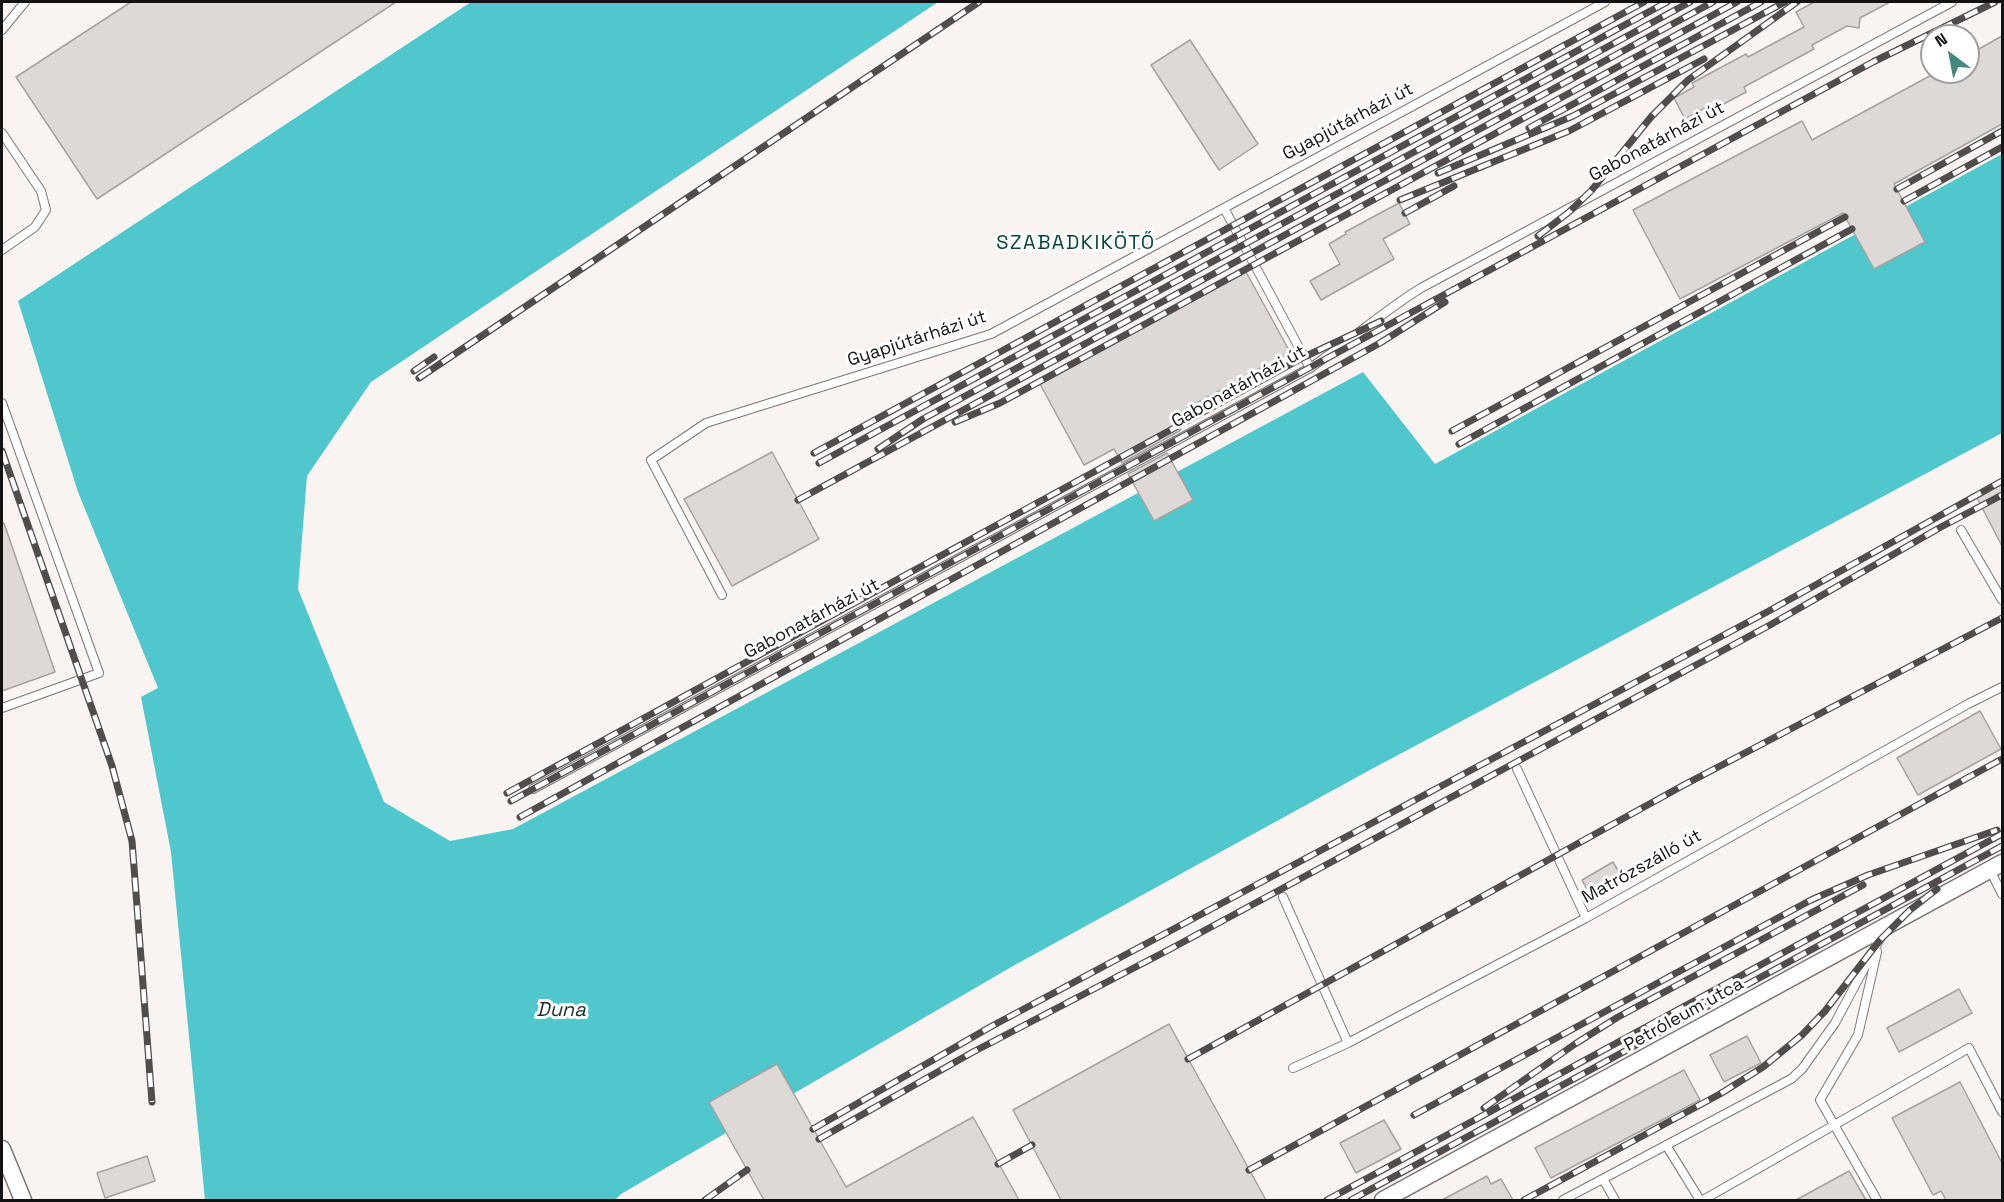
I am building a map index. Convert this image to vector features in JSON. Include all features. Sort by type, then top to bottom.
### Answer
[{"type":"street","name":"Petróleum utca","points":[[1383,1200],[1882,934],[1996,867]]},
{"type":"street","points":[[2,1149],[23,1200]]},
{"type":"lane","points":[[2,30],[25,2]]},
{"type":"lane","name":"Gyapjútárházi út","points":[[722,595],[651,460],[706,423],[991,334],[1605,2]]},
{"type":"lane","name":"Gabonatárházi út","points":[[533,789],[1310,368],[1342,347],[1420,288],[1952,2]]},
{"type":"lane","points":[[2,133],[41,191],[46,210],[35,227],[2,250]]},
{"type":"lane","points":[[1224,208],[1310,368]]},
{"type":"lane","points":[[2,403],[99,674],[2,708]]},
{"type":"lane","points":[[1962,530],[2002,600]]},
{"type":"lane","name":"Matrózszálló út","points":[[1293,1068],[1348,1043],[1586,918],[2002,687]]},
{"type":"lane","points":[[1517,769],[1586,918]]},
{"type":"lane","points":[[1996,867],[2002,894]]},
{"type":"lane","points":[[1283,897],[1348,1043]]},
{"type":"lane","points":[[1877,1200],[1820,1100],[1858,1035],[1882,934]]},
{"type":"lane","points":[[1563,1200],[1791,1079],[1802,1069],[1835,1023],[1882,934]]},
{"type":"lane","points":[[1666,1146],[1701,1200],[1969,1048],[2002,1112]]},
{"type":"lane","points":[[1603,1179],[1615,1200]]},
{"type":"water","name":"Duna","points":[[471,2],[938,2],[371,382],[307,476],[298,589],[384,802],[450,841],[513,829],[1363,372],[1435,464],[2002,154],[2002,433],[1368,771],[1013,966],[621,1194],[615,1200],[205,1200],[171,852],[141,697],[158,688],[78,492],[18,301]]},
{"type":"building","points":[[131,2],[396,2],[97,199],[16,77]]},
{"type":"building","points":[[1814,2],[1890,2],[1860,18],[1859,28],[1847,26],[1812,45],[1814,49],[1744,87],[1746,92],[1720,106],[1718,101],[1685,119],[1674,98],[1694,87],[1692,83],[1804,27],[1796,12]]},
{"type":"building","points":[[2002,36],[2002,124],[1894,184],[1925,242],[1874,269],[1843,213],[1680,299],[1633,210],[1802,121],[1812,140],[1920,81],[1920,84],[1980,84],[1980,48]]},
{"type":"building","points":[[1190,40],[1258,144],[1219,170],[1151,65]]},
{"type":"building","points":[[1399,203],[1410,224],[1383,239],[1394,259],[1321,300],[1310,281],[1340,264],[1329,244],[1346,234],[1345,232]]},
{"type":"building","points":[[1246,272],[1290,352],[1173,416],[1181,430],[1122,463],[1114,449],[1084,465],[1040,384]]},
{"type":"building","points":[[772,452],[819,539],[732,586],[684,499]]},
{"type":"building","points":[[1167,453],[1193,500],[1154,521],[1128,474]]},
{"type":"building","points":[[2002,484],[2002,546],[1977,498]]},
{"type":"building","points":[[4,523],[55,672],[2,691],[2,524]]},
{"type":"building","points":[[1980,711],[2001,749],[1918,795],[1897,758]]},
{"type":"building","points":[[1613,862],[1624,881],[1592,899],[1582,880]]},
{"type":"building","points":[[1959,989],[1972,1013],[1899,1052],[1887,1028]]},
{"type":"building","points":[[1169,1024],[1266,1200],[1061,1200],[1013,1110]]},
{"type":"building","points":[[1747,1036],[1761,1063],[1724,1082],[1710,1055]]},
{"type":"building","points":[[777,1064],[846,1187],[973,1117],[1019,1200],[764,1200],[709,1102]]},
{"type":"building","points":[[1684,1070],[1700,1100],[1551,1178],[1535,1148]]},
{"type":"building","points":[[1960,1082],[2002,1163],[2002,1200],[1946,1200],[1941,1191],[1933,1195],[1892,1118]]},
{"type":"building","points":[[1384,1120],[1401,1149],[1356,1173],[1340,1143]]},
{"type":"building","points":[[147,1156],[155,1181],[105,1198],[97,1173]]},
{"type":"building","points":[[1849,1171],[1866,1200],[1796,1200]]},
{"type":"building","points":[[1487,1176],[1491,1184],[1501,1179],[1513,1200],[1442,1200]]},
{"type":"railway","points":[[419,378],[979,2]]},
{"type":"railway","points":[[814,453],[1644,2]]},
{"type":"railway","points":[[819,463],[1667,2]]},
{"type":"railway","points":[[878,449],[923,419],[1690,2]]},
{"type":"railway","points":[[798,500],[1713,2]]},
{"type":"railway","points":[[955,422],[1000,403],[1737,2]]},
{"type":"railway","points":[[1529,128],[1761,2]]},
{"type":"railway","points":[[1438,173],[1573,116],[1785,2]]},
{"type":"railway","points":[[1538,236],[1591,191],[1651,117],[1688,80],[1797,2]]},
{"type":"railway","points":[[511,801],[1873,62],[1995,2]]},
{"type":"railway","points":[[1400,200],[1569,131],[1704,59]]},
{"type":"railway","points":[[1897,189],[2002,131]]},
{"type":"railway","points":[[1904,201],[2002,147]]},
{"type":"railway","points":[[1405,213],[1454,186]]},
{"type":"railway","points":[[1452,431],[1845,217]]},
{"type":"railway","points":[[1459,444],[1852,229]]},
{"type":"railway","points":[[520,817],[1380,343],[1445,302]]},
{"type":"railway","points":[[507,793],[1304,357],[1381,321]]},
{"type":"railway","points":[[414,371],[434,357]]},
{"type":"railway","points":[[2,451],[112,766],[132,841],[152,1102]]},
{"type":"railway","points":[[813,1129],[992,1026],[1767,612],[2002,481]]},
{"type":"railway","points":[[819,1139],[973,1052],[1174,947],[1770,625],[1941,527],[2002,495]]},
{"type":"railway","points":[[1188,1059],[1682,786],[2002,618]]},
{"type":"railway","points":[[1249,1170],[2002,759]]},
{"type":"railway","points":[[1414,1115],[1811,900],[1868,875],[1997,830]]},
{"type":"railway","points":[[1327,1200],[2002,834]]},
{"type":"railway","points":[[1351,1200],[2002,846]]},
{"type":"railway","points":[[1484,1108],[1575,1044],[1618,1017],[1863,885]]},
{"type":"railway","points":[[1524,1200],[1720,1094],[1763,1067],[1802,1035],[1825,1011],[1880,940],[1910,910],[1937,889]]},
{"type":"railway","points":[[998,1164],[1032,1145]]},
{"type":"railway","points":[[705,1200],[747,1170]]},
{"type":"district","name":"SZABADKIKÖTŐ","points":[[1076,244]]}]
